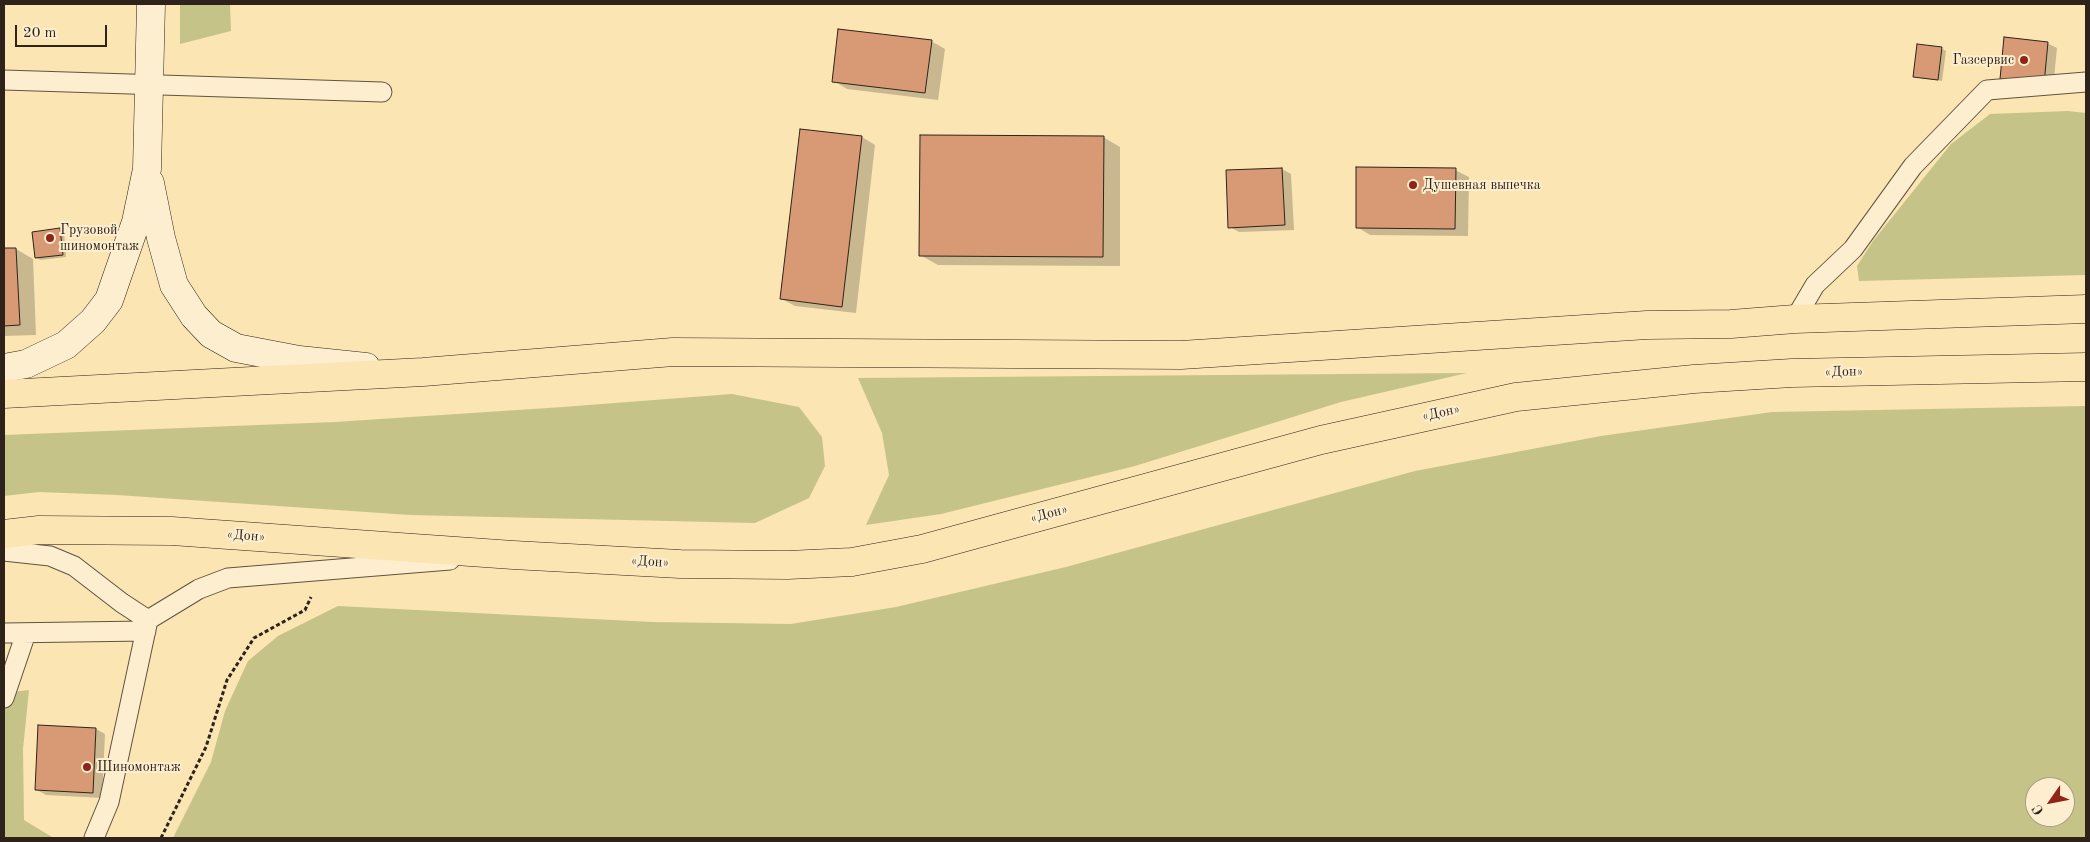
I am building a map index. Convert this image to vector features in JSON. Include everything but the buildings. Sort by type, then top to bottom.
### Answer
[{"type":"highway","points":[[4,394],[423,372],[673,352],[1181,355],[1647,325],[1731,324],[1795,319],[2086,309]]},
{"type":"highway","name":"«Дон»","points":[[4,534],[39,530],[172,530],[513,555],[689,564],[788,565],[852,562],[922,549],[1321,440],[1516,397],[1694,379],[1792,373],[2086,367]]},
{"type":"main road","points":[[4,368],[26,364],[66,345],[93,321],[109,300],[136,222],[147,169],[151,4]]},
{"type":"main road","points":[[147,169],[161,238],[174,285],[194,316],[212,334],[236,348],[290,358],[423,372]]},
{"type":"lane","points":[[4,80],[382,92]]},
{"type":"lane","points":[[1795,319],[1815,285],[1853,249],[1913,166],[1987,90],[2086,82]]},
{"type":"lane","points":[[4,551],[50,556],[74,566],[122,603],[147,626]]},
{"type":"lane","points":[[4,633],[147,626],[199,589],[228,578],[513,555]]},
{"type":"lane","points":[[94,838],[109,802],[147,626]]},
{"type":"lane","points":[[4,698],[26,633]]},
{"type":"path","points":[[161,838],[206,747],[227,680],[254,638],[306,610],[322,571]]},
{"type":"shaded area","points":[[180,4],[230,4],[231,31],[180,44]]},
{"type":"shaded area","points":[[2068,111],[2086,113],[2086,275],[1859,281],[1857,266],[1873,241],[1951,144],[1990,114]]},
{"type":"shaded area","points":[[1467,373],[1341,402],[1135,466],[941,514],[866,525],[889,475],[882,433],[858,378]]},
{"type":"shaded area","points":[[732,394],[799,407],[822,437],[825,466],[809,498],[755,523],[410,515],[117,495],[39,492],[4,496],[4,435],[335,422]]},
{"type":"shaded area","points":[[2086,406],[2086,838],[173,838],[211,762],[225,711],[248,661],[278,636],[338,606],[652,622],[791,624],[896,607],[1066,567],[1415,471],[1601,436],[1772,412]]},
{"type":"shaded area","points":[[29,690],[23,749],[24,820],[52,837],[4,838],[5,693]]},
{"type":"place","name":"Газсервис","points":[[2024,60]]},
{"type":"place","name":"Душевная выпечка","points":[[1413,185]]},
{"type":"place","name":"Грузовой шиномонтаж","points":[[50,238]]},
{"type":"place","name":"Шиномонтаж","points":[[87,767]]}]
